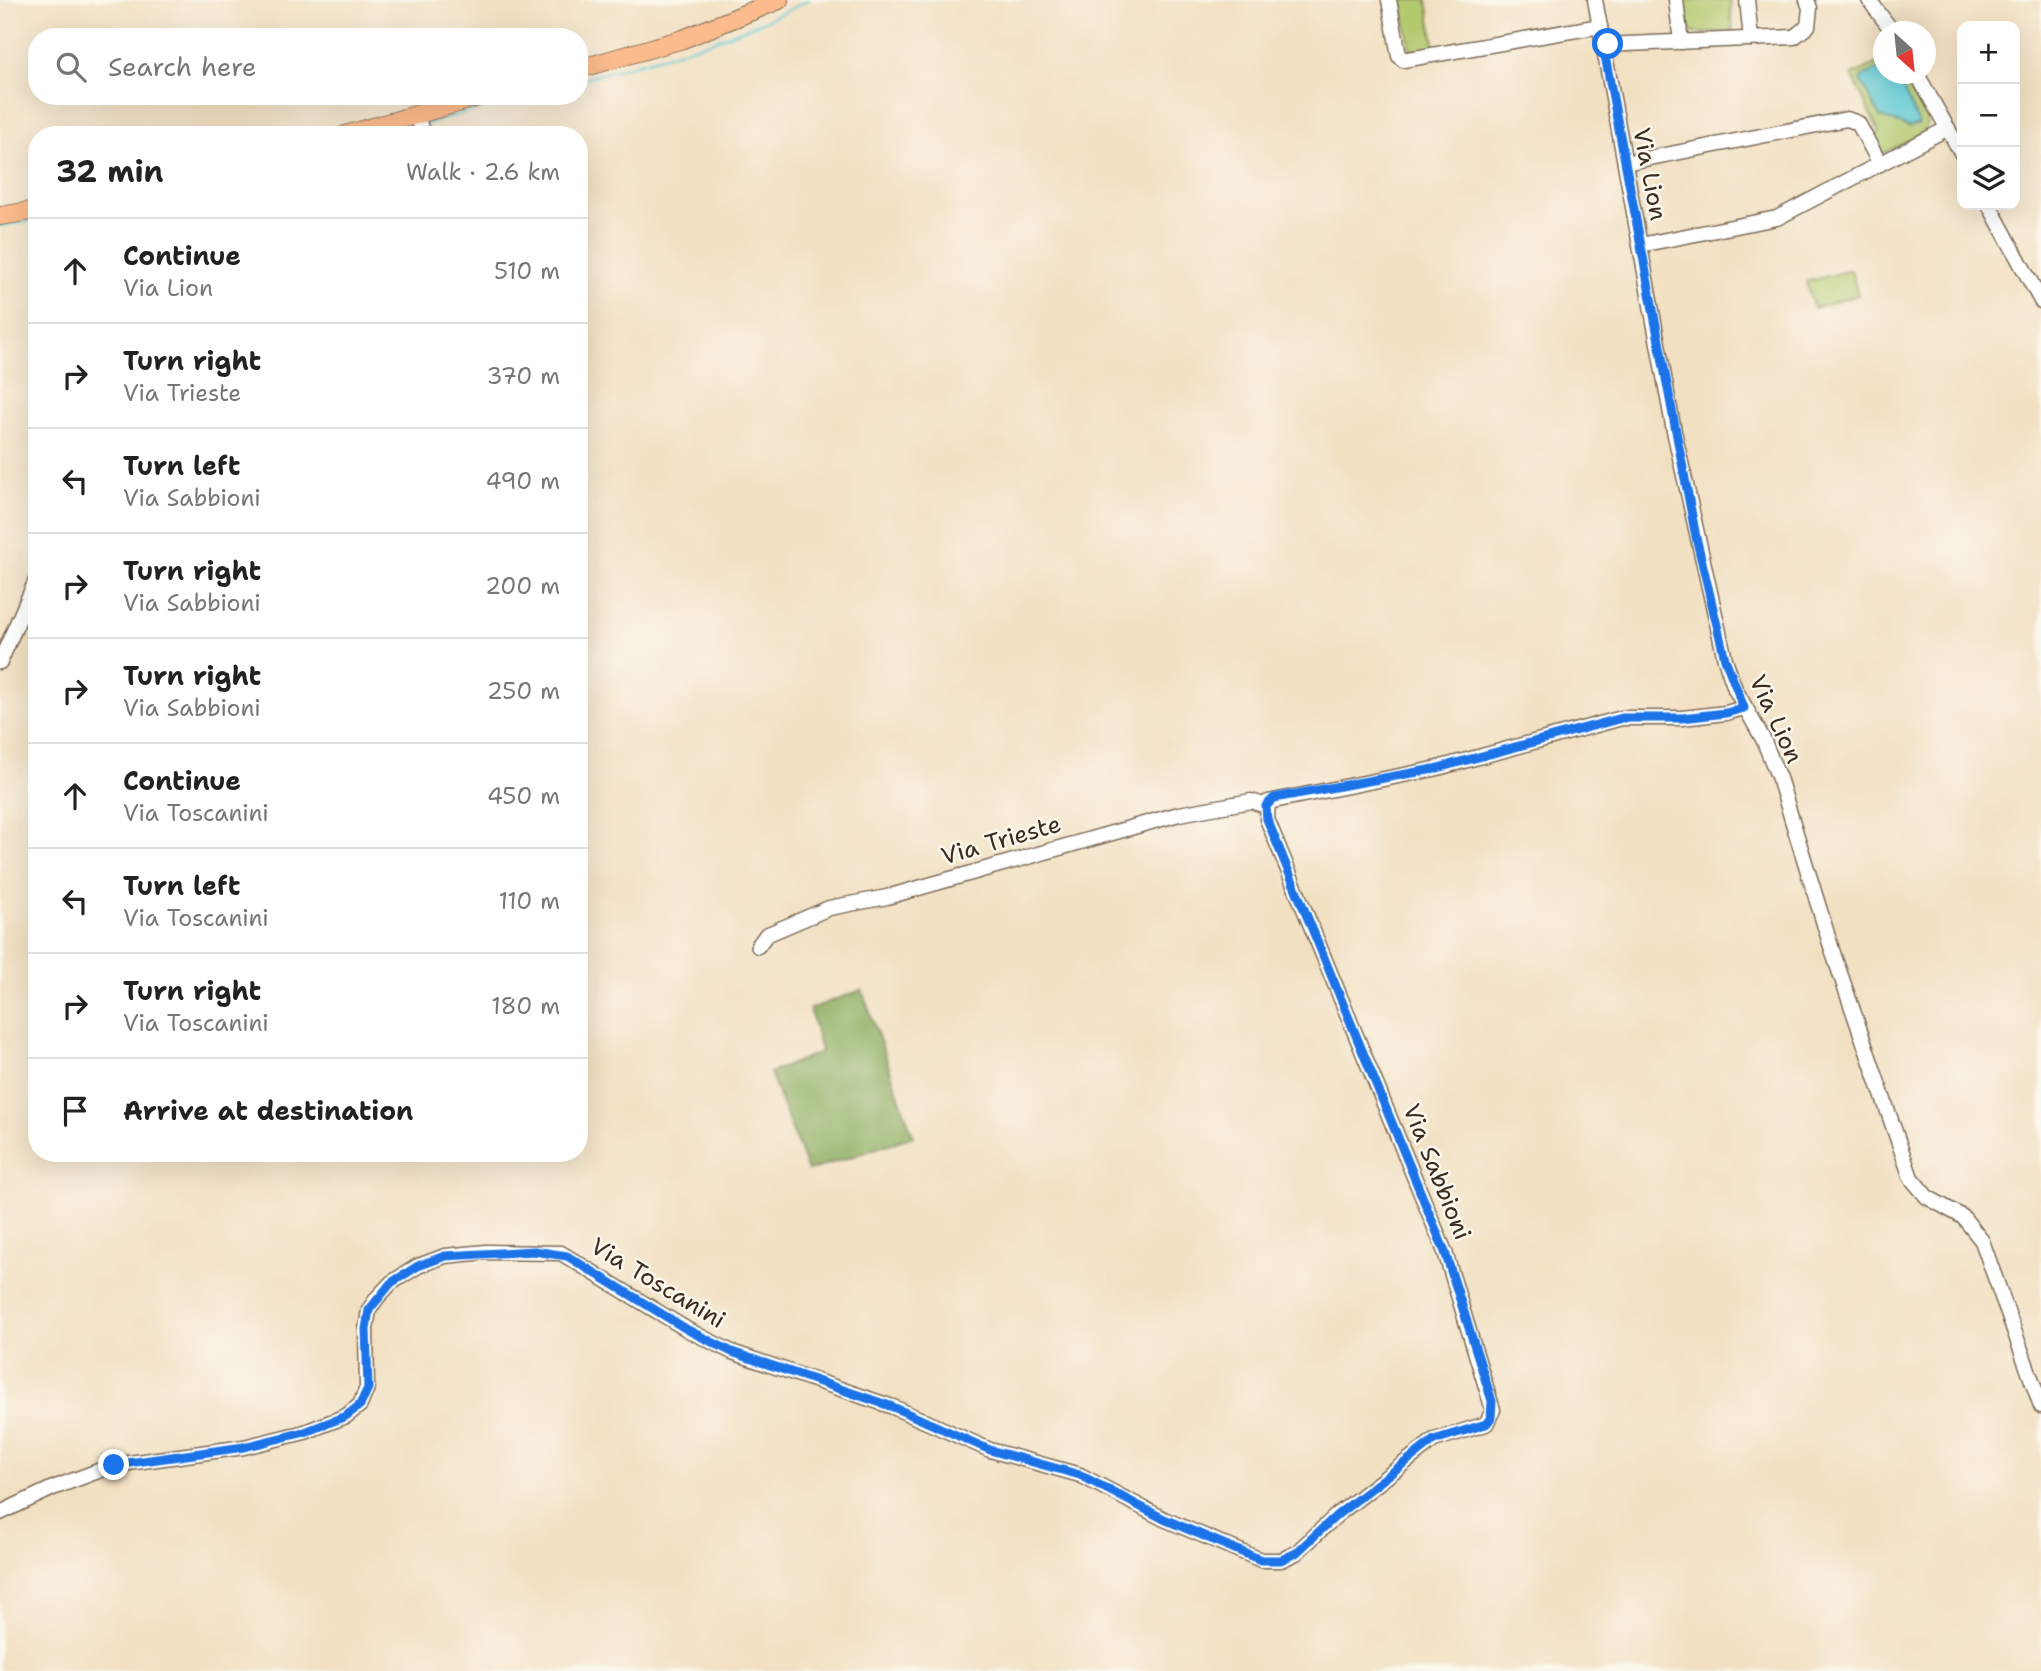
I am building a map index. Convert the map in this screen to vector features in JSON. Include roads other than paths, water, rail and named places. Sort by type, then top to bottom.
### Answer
[{"type":"main road","points":[[588,66],[682,39],[779,0]]},
{"type":"main road","points":[[396,126],[419,122],[460,105]]},
{"type":"main road","points":[[0,216],[28,211]]},
{"type":"street","points":[[1389,0],[1399,56],[1403,60],[1600,26]]},
{"type":"street","name":"Via Lion","points":[[1595,0],[1674,431],[1708,591],[1730,674],[1776,770],[1824,929],[1911,1178],[1927,1197],[1963,1217],[1982,1241],[2041,1406]]},
{"type":"street","points":[[1676,0],[1681,42]]},
{"type":"street","points":[[1747,0],[1751,39]]},
{"type":"street","points":[[1603,45],[1794,37],[1803,32],[1810,19],[1807,0]]},
{"type":"street","points":[[1869,0],[1885,21]]},
{"type":"street","points":[[1923,84],[1958,147]]},
{"type":"street","points":[[1625,163],[1847,119],[1858,123],[1880,164]]},
{"type":"street","points":[[1640,245],[1777,218],[1948,128]]},
{"type":"street","points":[[1992,210],[2041,301]]},
{"type":"street","points":[[0,662],[28,598]]},
{"type":"street","name":"Via Trieste","points":[[758,946],[766,935],[829,908],[899,894],[1179,814],[1251,801],[1267,804],[1434,769],[1622,718],[1682,718],[1744,708]]},
{"type":"street","name":"Via Sabbioni","points":[[946,1430],[990,1450],[1080,1475],[1164,1519],[1270,1562],[1296,1553],[1337,1515],[1434,1440],[1486,1424],[1491,1418],[1492,1401],[1445,1252],[1267,819],[1267,804]]},
{"type":"street","name":"Via Toscanini","points":[[0,1513],[53,1488],[114,1465],[253,1446],[317,1428],[346,1416],[360,1405],[368,1388],[366,1329],[369,1310],[377,1298],[391,1283],[418,1266],[445,1256],[486,1252],[561,1253],[688,1330],[732,1352],[893,1407],[946,1430]]},
{"type":"water","points":[[1873,71],[1873,84],[1901,84],[1919,124],[1909,127],[1880,117],[1861,77]]},
{"type":"waterway","points":[[588,77],[725,37],[808,0]]},
{"type":"waterway","points":[[426,124],[492,105]]},
{"type":"waterway","points":[[0,226],[28,221]]}]
